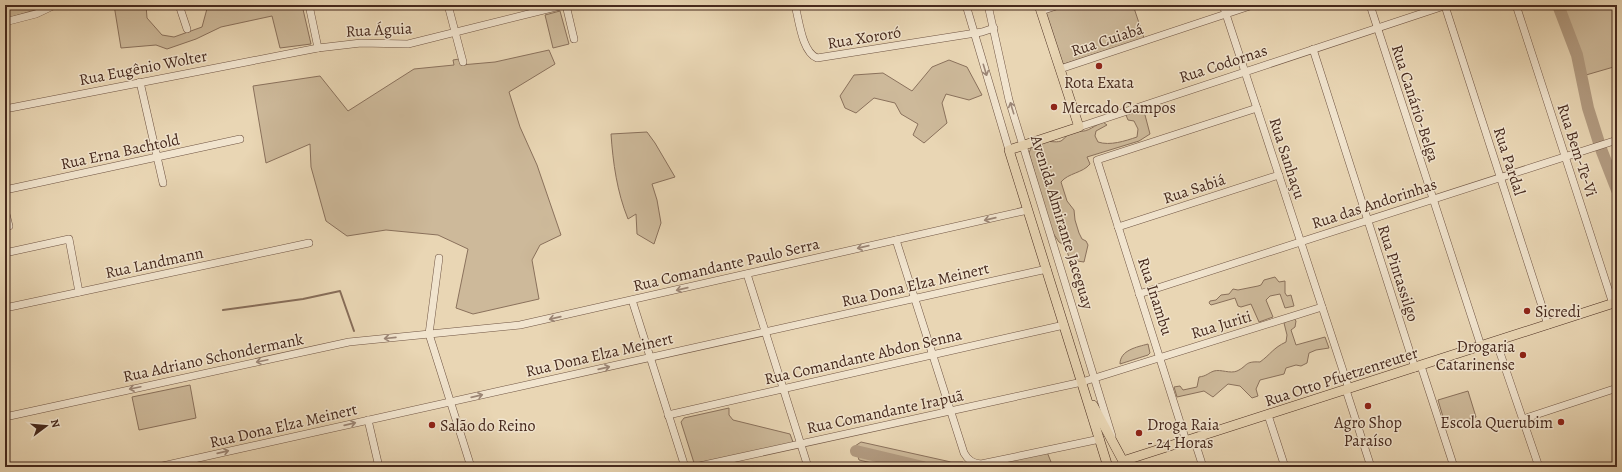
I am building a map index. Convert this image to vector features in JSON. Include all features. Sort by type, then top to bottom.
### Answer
[{"type":"main road","points":[[1040,8],[1079,127]]},
{"type":"main road","name":"Rua Codornas","points":[[1009,150],[1079,127]]},
{"type":"main road","name":"Avenida Almirante Jaceguay","points":[[1009,150],[1108,466]]},
{"type":"main road","name":"Rua Otto Pfuetzenreuter","points":[[1108,466],[1111,457],[1116,456],[1123,464],[1190,440],[1616,303]]},
{"type":"main road","name":"Avenida Almirante Jaceguay","points":[[1082,382],[1116,446],[1123,464]]},
{"type":"street","points":[[5,22],[36,14],[55,5]]},
{"type":"street","points":[[179,5],[187,29]]},
{"type":"street","points":[[309,5],[318,48]]},
{"type":"street","points":[[448,5],[463,62]]},
{"type":"street","points":[[565,5],[574,38]]},
{"type":"street","name":"Rua Águia","points":[[287,53],[361,43],[408,44],[565,5]]},
{"type":"street","name":"Rua Xororó","points":[[795,5],[807,50],[813,57],[817,58],[974,33],[994,28]]},
{"type":"street","name":"Avenida Almirante Jaceguay","points":[[966,5],[1009,150]]},
{"type":"street","name":"Avenida Almirante Jaceguay","points":[[988,5],[1006,90],[1116,446]]},
{"type":"street","points":[[1040,8],[1060,5]]},
{"type":"street","name":"Rua Sanhaçu","points":[[1223,5],[1322,307],[1371,467]]},
{"type":"street","name":"Rua Cuiabá","points":[[1060,69],[1253,5]]},
{"type":"street","name":"Rua Canário-Belga","points":[[1370,5],[1481,346]]},
{"type":"street","name":"Rua Codornas","points":[[1079,127],[1446,5]]},
{"type":"street","name":"Rua Pardal","points":[[1446,5],[1548,324]]},
{"type":"street","name":"Rua Bem-Te-Vi","points":[[1516,5],[1565,156],[1616,303]]},
{"type":"street","name":"Rua Pintassilgo","points":[[1313,49],[1367,220],[1454,467]]},
{"type":"street","name":"Rua Eugênio Wolter","points":[[5,109],[287,53]]},
{"type":"street","points":[[140,82],[163,183]]},
{"type":"street","name":"Rua Inambu","points":[[1204,467],[1190,440],[1160,357],[1097,160],[1257,108]]},
{"type":"street","name":"Rua Erna Bachtold","points":[[5,190],[240,139]]},
{"type":"street","name":"Rua das Andorinhas","points":[[1139,294],[1617,140]]},
{"type":"street","name":"Rua Sabiá","points":[[1118,227],[1279,175]]},
{"type":"street","points":[[5,210],[8,226]]},
{"type":"street","name":"Rua Comandante Paulo Serra","points":[[429,334],[520,325],[1028,210]]},
{"type":"street","points":[[5,253],[69,239],[79,292]]},
{"type":"street","points":[[896,240],[964,453],[971,462],[980,464],[1100,439]]},
{"type":"street","name":"Rua Landmann","points":[[5,308],[309,243]]},
{"type":"street","points":[[439,258],[429,334],[471,467]]},
{"type":"street","name":"Rua Dona Elza Meinert","points":[[158,467],[1046,269]]},
{"type":"street","points":[[747,274],[808,467]]},
{"type":"street","points":[[632,300],[685,467]]},
{"type":"street","name":"Rua Juriti","points":[[1082,382],[1322,307]]},
{"type":"street","name":"Rua Comandante Abdon Senna","points":[[668,415],[1064,325]]},
{"type":"street","name":"Rua Adriano Schondermank","points":[[5,417],[340,344],[429,334]]},
{"type":"street","points":[[1496,341],[1539,467]]},
{"type":"street","name":"Rua Comandante Irapuã","points":[[695,467],[1082,382]]},
{"type":"street","points":[[1523,419],[1617,388]]},
{"type":"street","points":[[1268,415],[1285,467]]},
{"type":"street","points":[[368,420],[379,467]]},
{"type":"shaded area","points":[[5,5],[37,5],[35,10],[5,19]]},
{"type":"shaded area","points":[[114,5],[146,5],[147,18],[162,35],[174,37],[202,27],[208,5],[302,5],[311,44],[280,48],[272,16],[221,27],[196,39],[167,49],[156,45],[121,48]]},
{"type":"shaded area","points":[[1062,5],[1133,5],[1144,38],[1061,65],[1044,11]]},
{"type":"shaded area","points":[[1563,5],[1617,5],[1617,66],[1586,75],[1581,53]]},
{"type":"shaded area","points":[[560,11],[569,44],[553,48],[545,15]]},
{"type":"shaded area","points":[[549,50],[555,64],[509,92],[520,127],[537,165],[561,235],[540,245],[532,260],[539,299],[473,314],[456,308],[468,249],[438,235],[386,230],[347,236],[326,221],[311,167],[310,144],[266,163],[253,86],[320,76],[348,111],[414,69],[454,65],[453,60],[459,59],[461,65],[495,62]]},
{"type":"shaded area","points":[[949,60],[967,67],[982,95],[969,100],[946,94],[942,103],[947,123],[924,143],[913,135],[918,124],[901,114],[895,103],[874,98],[856,113],[845,108],[840,96],[854,75],[883,73],[912,91],[932,67]]},
{"type":"shaded area","points":[[1141,110],[1145,115],[1150,134],[1139,141],[1087,157],[1090,164],[1087,167],[1061,182],[1067,201],[1074,210],[1079,233],[1088,245],[1084,262],[1070,260],[1065,246],[1059,242],[1051,230],[1029,153],[1035,143],[1039,141],[1061,141],[1072,130],[1085,131],[1103,122],[1107,125],[1096,131],[1095,136],[1098,142],[1112,143],[1137,137],[1138,129],[1134,121],[1128,120],[1126,115]]},
{"type":"shaded area","points":[[647,132],[675,177],[652,184],[657,200],[661,223],[654,244],[637,234],[636,214],[628,219],[624,209],[616,177],[611,134]]},
{"type":"shaded area","points":[[1275,277],[1279,282],[1285,281],[1285,293],[1287,296],[1291,295],[1294,306],[1285,308],[1280,294],[1270,296],[1266,300],[1273,317],[1259,322],[1251,304],[1241,307],[1238,306],[1235,298],[1211,305],[1209,303],[1210,301],[1216,300],[1221,295],[1229,294],[1233,289],[1238,290],[1258,286],[1261,285],[1264,280]]},
{"type":"shaded area","points":[[1293,317],[1296,321],[1295,327],[1291,330],[1296,345],[1325,337],[1329,348],[1316,350],[1309,353],[1307,363],[1301,366],[1296,365],[1286,368],[1284,374],[1260,380],[1256,389],[1258,396],[1252,398],[1240,386],[1228,384],[1213,397],[1204,391],[1177,397],[1174,387],[1180,386],[1183,390],[1197,387],[1199,377],[1217,371],[1234,372],[1251,362],[1260,362],[1286,342],[1287,335],[1284,323]]},
{"type":"shaded area","points":[[1148,344],[1150,353],[1148,355],[1120,364],[1123,355],[1126,352]]},
{"type":"shaded area","points":[[190,385],[196,418],[139,430],[132,397]]},
{"type":"shaded area","points":[[1468,391],[1476,417],[1446,427],[1438,400]]},
{"type":"shaded area","points":[[729,408],[729,415],[733,420],[790,434],[793,442],[791,446],[695,466],[681,422],[684,418]]},
{"type":"shaded area","points":[[861,442],[951,462],[963,462],[966,467],[889,467],[859,460],[855,446]]},
{"type":"shaded area","points":[[1047,452],[1053,467],[983,467]]},
{"type":"waterway","points":[[1558,5],[1577,55],[1588,108],[1601,149],[1617,190]]},
{"type":"waterway","points":[[223,310],[303,299],[340,291],[354,331]]},
{"type":"waterway","points":[[856,451],[923,467]]},
{"type":"place","name":"Rota Exata","points":[[1099,66]]},
{"type":"place","name":"Mercado Campos","points":[[1054,107]]},
{"type":"place","name":"Sicredi","points":[[1527,311]]},
{"type":"place","name":"Drogaria Catarinense","points":[[1523,355]]},
{"type":"place","name":"Agro Shop Paraíso","points":[[1368,406]]},
{"type":"place","name":"Escola Querubim","points":[[1561,422]]},
{"type":"place","name":"Salão do Reino","points":[[432,425]]},
{"type":"place","name":"Droga Raia - 24 Horas","points":[[1139,433]]}]
